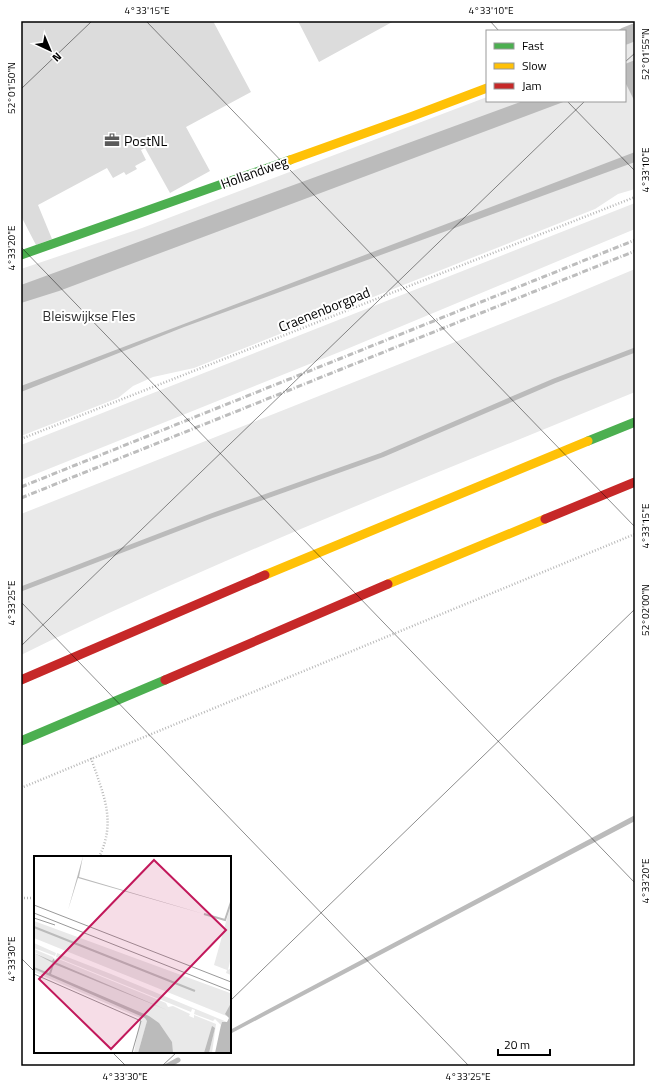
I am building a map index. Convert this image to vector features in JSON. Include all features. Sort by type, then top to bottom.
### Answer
[{"type":"main road","name":"Hollandweg","points":[[21,255],[405,119],[486,88]]},
{"type":"main road","points":[[21,680],[303,559],[635,422]]},
{"type":"main road","points":[[21,741],[401,578],[635,482]]},
{"type":"path","name":"Craenenborgpad","points":[[21,439],[635,197]]},
{"type":"path","points":[[21,788],[635,534]]},
{"type":"path","points":[[91,758],[105,799],[108,814],[107,836],[99,856]]},
{"type":"path","points":[[21,898],[34,898]]},
{"type":"green space","name":"Bleiswijkse Fles","points":[[635,41],[635,189],[618,194],[595,209],[194,368],[153,377],[133,386],[118,398],[21,436],[21,269],[142,228],[486,97],[486,102],[626,102],[626,44]]},
{"type":"green space","points":[[635,203],[635,229],[342,351],[21,480],[21,445]]},
{"type":"green space","points":[[635,269],[635,392],[249,551],[96,619],[21,655],[21,514],[556,302]]},
{"type":"shaded area","points":[[635,60],[635,102],[626,84],[626,64]]},
{"type":"shaded area","points":[[520,102],[563,102],[59,291],[21,303],[21,285]]},
{"type":"shaded area","points":[[635,152],[635,162],[184,327],[21,392],[21,386]]},
{"type":"shaded area","points":[[635,815],[635,821],[231,1033],[231,1029]]},
{"type":"building","points":[[21,21],[213,21],[251,92],[186,127],[210,171],[170,193],[145,148],[141,150],[146,160],[135,166],[137,169],[126,175],[124,172],[113,178],[107,168],[38,205],[52,239],[36,245],[21,216]]},
{"type":"building","points":[[298,21],[394,21],[319,62]]},
{"type":"waterway","points":[[21,589],[211,516],[382,455],[554,381],[635,350]]},
{"type":"waterway","points":[[167,1066],[178,1060]]},
{"type":"railway","points":[[21,487],[635,240]]},
{"type":"railway","points":[[21,498],[635,251]]},
{"type":"traffic: fast","points":[[21,255],[290,160]]},
{"type":"traffic: fast","points":[[588,441],[635,422]]},
{"type":"traffic: fast","points":[[21,741],[165,680]]},
{"type":"traffic: slow","points":[[290,160],[486,88]]},
{"type":"traffic: slow","points":[[265,575],[588,441]]},
{"type":"traffic: slow","points":[[388,584],[545,519]]},
{"type":"traffic: jam","points":[[545,519],[635,482]]},
{"type":"traffic: jam","points":[[21,680],[265,575]]},
{"type":"traffic: jam","points":[[165,680],[388,584]]},
{"type":"place","name":"PostNL","points":[[112,140]]}]
